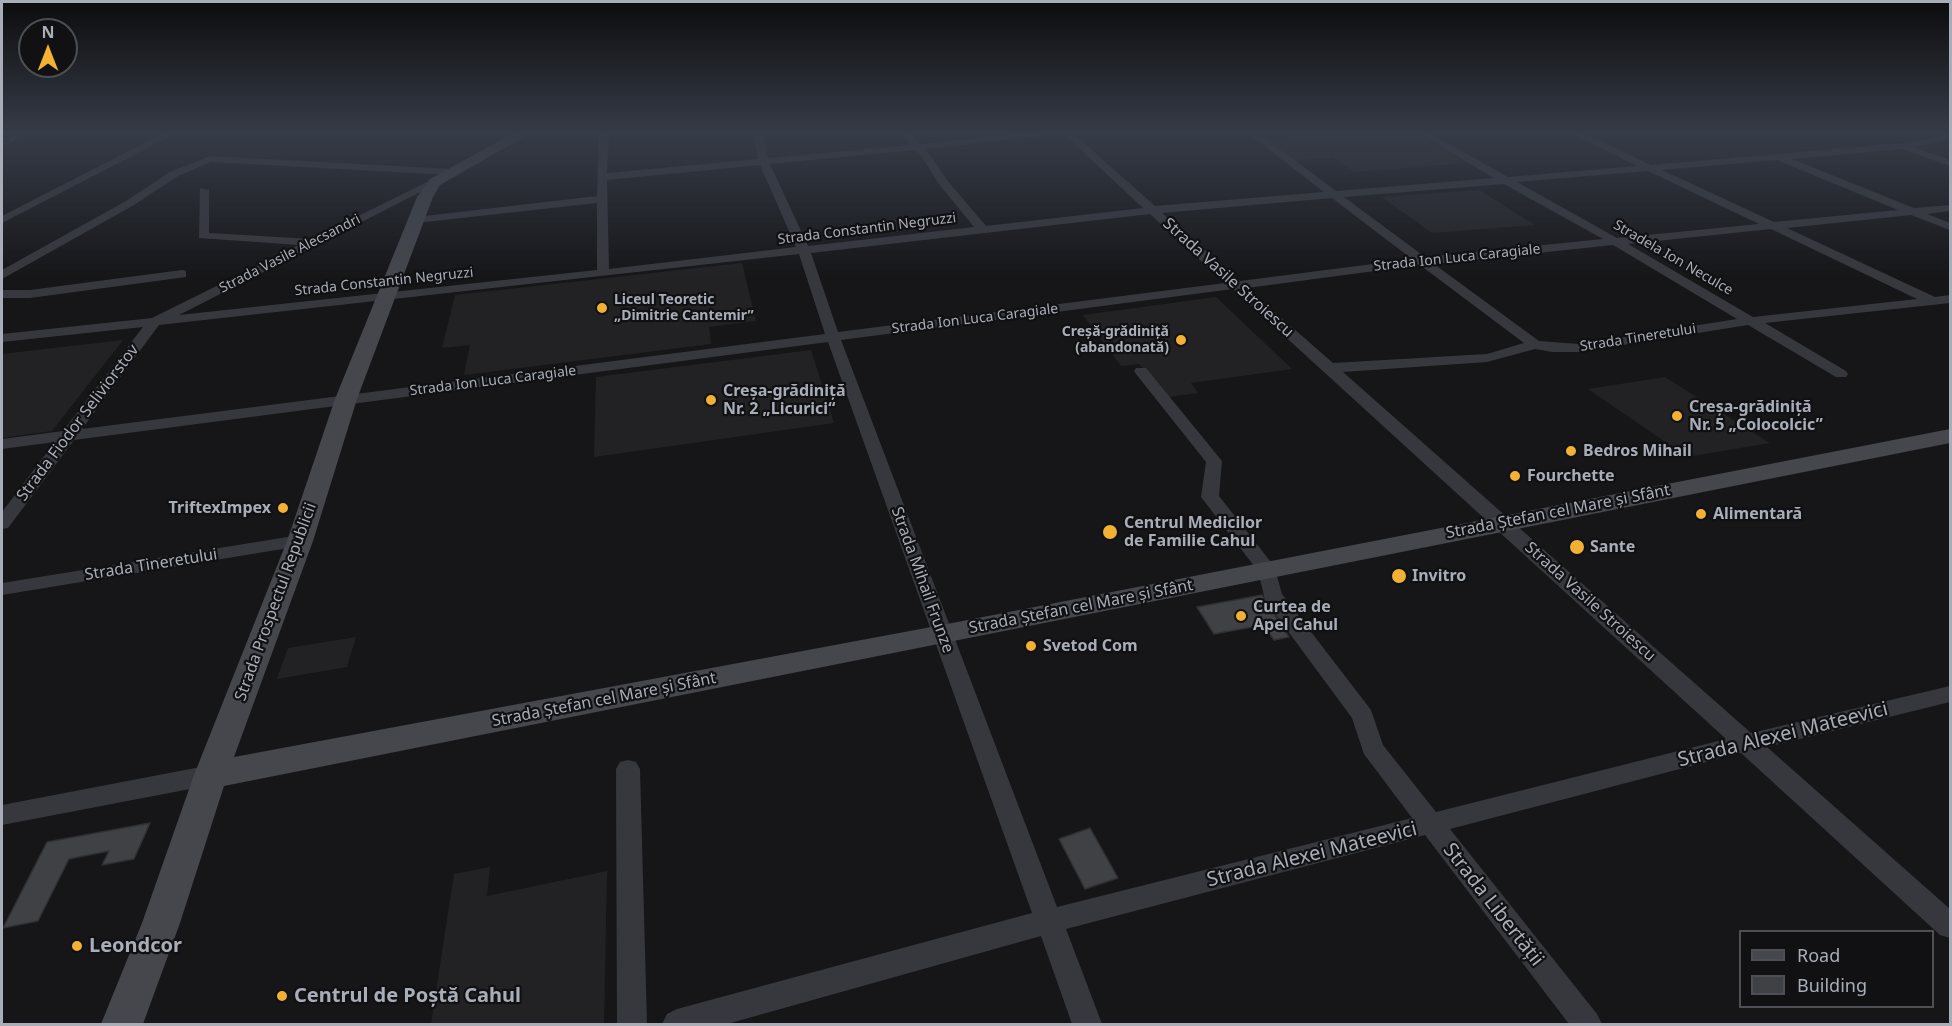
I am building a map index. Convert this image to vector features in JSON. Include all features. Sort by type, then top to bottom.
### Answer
[{"type":"main road","name":"Strada Prospectul Republicii","points":[[123,1024],[161,923],[211,775],[300,541],[346,399],[427,193],[437,183]]},
{"type":"main road","name":"Strada Ștefan cel Mare și Sfânt","points":[[211,775],[942,635],[1950,436]]},
{"type":"street","points":[[2,220],[73,183]]},
{"type":"street","points":[[2,275],[130,203],[161,183]]},
{"type":"street","name":"Strada Vasile Alecsandri","points":[[154,322],[431,183]]},
{"type":"street","points":[[602,183],[603,273]]},
{"type":"street","name":"Strada Mihail Frunze","points":[[773,183],[804,251],[942,635],[1087,1024]]},
{"type":"street","points":[[944,183],[983,230]]},
{"type":"street","name":"Strada Vasile Stroiescu","points":[[1123,183],[1950,926]]},
{"type":"street","points":[[1316,183],[1534,344]]},
{"type":"street","name":"Strada Constantin Negruzzi","points":[[2,338],[804,251],[1153,210],[1463,183]]},
{"type":"street","name":"Stradela Ion Neculce","points":[[1512,183],[1841,374]]},
{"type":"street","points":[[1682,183],[1950,310]]},
{"type":"street","points":[[1841,183],[1950,227]]},
{"type":"street","points":[[204,190],[203,236],[311,242]]},
{"type":"street","points":[[416,220],[602,200]]},
{"type":"street","name":"Strada Ion Luca Caragiale","points":[[2,444],[1424,261],[1950,208]]},
{"type":"street","points":[[2,294],[30,294],[182,274]]},
{"type":"street","name":"Strada Tineretului","points":[[1328,368],[1377,367],[1487,358],[1514,352],[1534,344],[1552,348],[1580,348],[1750,321],[1950,299]]},
{"type":"street","name":"Strada Fiodor Seliviorstov","points":[[2,524],[154,322]]},
{"type":"street","name":"Strada Libertății","points":[[1141,371],[1214,461],[1215,473],[1208,489],[1210,497],[1267,570],[1272,595],[1363,716],[1372,748],[1587,1024]]},
{"type":"street","name":"Strada Tineretului","points":[[2,589],[300,541]]},
{"type":"street","name":"Strada Alexei Mateevici","points":[[677,1024],[1049,921],[1746,743],[1950,694]]},
{"type":"street","points":[[628,769],[632,1024]]},
{"type":"street","points":[[2,815],[211,775]]},
{"type":"shaded area","points":[[1479,190],[1535,225],[1432,233],[1382,197]]},
{"type":"shaded area","name":"Liceul Teoretic „Dimitrie Cantemir”","points":[[742,263],[756,321],[709,327],[711,344],[464,375],[470,345],[442,348],[455,295]]},
{"type":"shaded area","name":"Creșă-grădiniță (abandonată)","points":[[1216,297],[1292,369],[1191,383],[1198,393],[1169,397],[1139,364],[1121,366],[1083,315]]},
{"type":"shaded area","points":[[123,340],[52,431],[2,438],[2,354]]},
{"type":"shaded area","name":"Creșa-grădiniță Nr. 2 „Licurici“","points":[[811,350],[834,423],[594,457],[596,377]]},
{"type":"shaded area","name":"Creșa-grădiniță Nr. 5 „Colocolcic”","points":[[1665,377],[1770,443],[1687,457],[1588,389]]},
{"type":"shaded area","points":[[356,637],[347,667],[277,679],[288,648]]},
{"type":"shaded area","points":[[490,867],[487,896],[607,871],[604,1024],[431,1024],[454,874]]},
{"type":"building","name":"Curtea de Apel Cahul","points":[[1262,595],[1289,637],[1274,640],[1263,625],[1214,634],[1197,607]]},
{"type":"building","points":[[150,823],[134,859],[102,865],[109,851],[69,859],[38,921],[3,928],[47,842]]},
{"type":"building","points":[[1090,828],[1118,878],[1085,889],[1059,839]]},
{"type":"place","name":"Liceul Teoretic „Dimitrie Cantemir”","points":[[602,308]]},
{"type":"place","name":"Creșă-grădiniță (abandonată)","points":[[1181,340]]},
{"type":"place","name":"Creșa-grădiniță Nr. 2 „Licurici“","points":[[711,400]]},
{"type":"place","name":"Creșa-grădiniță Nr. 5 „Colocolcic”","points":[[1677,416]]},
{"type":"place","name":"Bedros Mihail","points":[[1571,451]]},
{"type":"place","name":"Fourchette","points":[[1515,476]]},
{"type":"place","name":"TriftexImpex","points":[[283,508]]},
{"type":"place","name":"Alimentară","points":[[1701,514]]},
{"type":"place","name":"Centrul Medicilor de Familie Cahul","points":[[1110,532]]},
{"type":"place","name":"Sante","points":[[1577,547]]},
{"type":"place","name":"Invitro","points":[[1399,576]]},
{"type":"place","name":"Curtea de Apel Cahul","points":[[1241,616]]},
{"type":"place","name":"Svetod Com","points":[[1031,646]]},
{"type":"place","name":"Leondcor","points":[[77,946]]},
{"type":"place","name":"Centrul de Poștă Cahul","points":[[282,996]]}]
